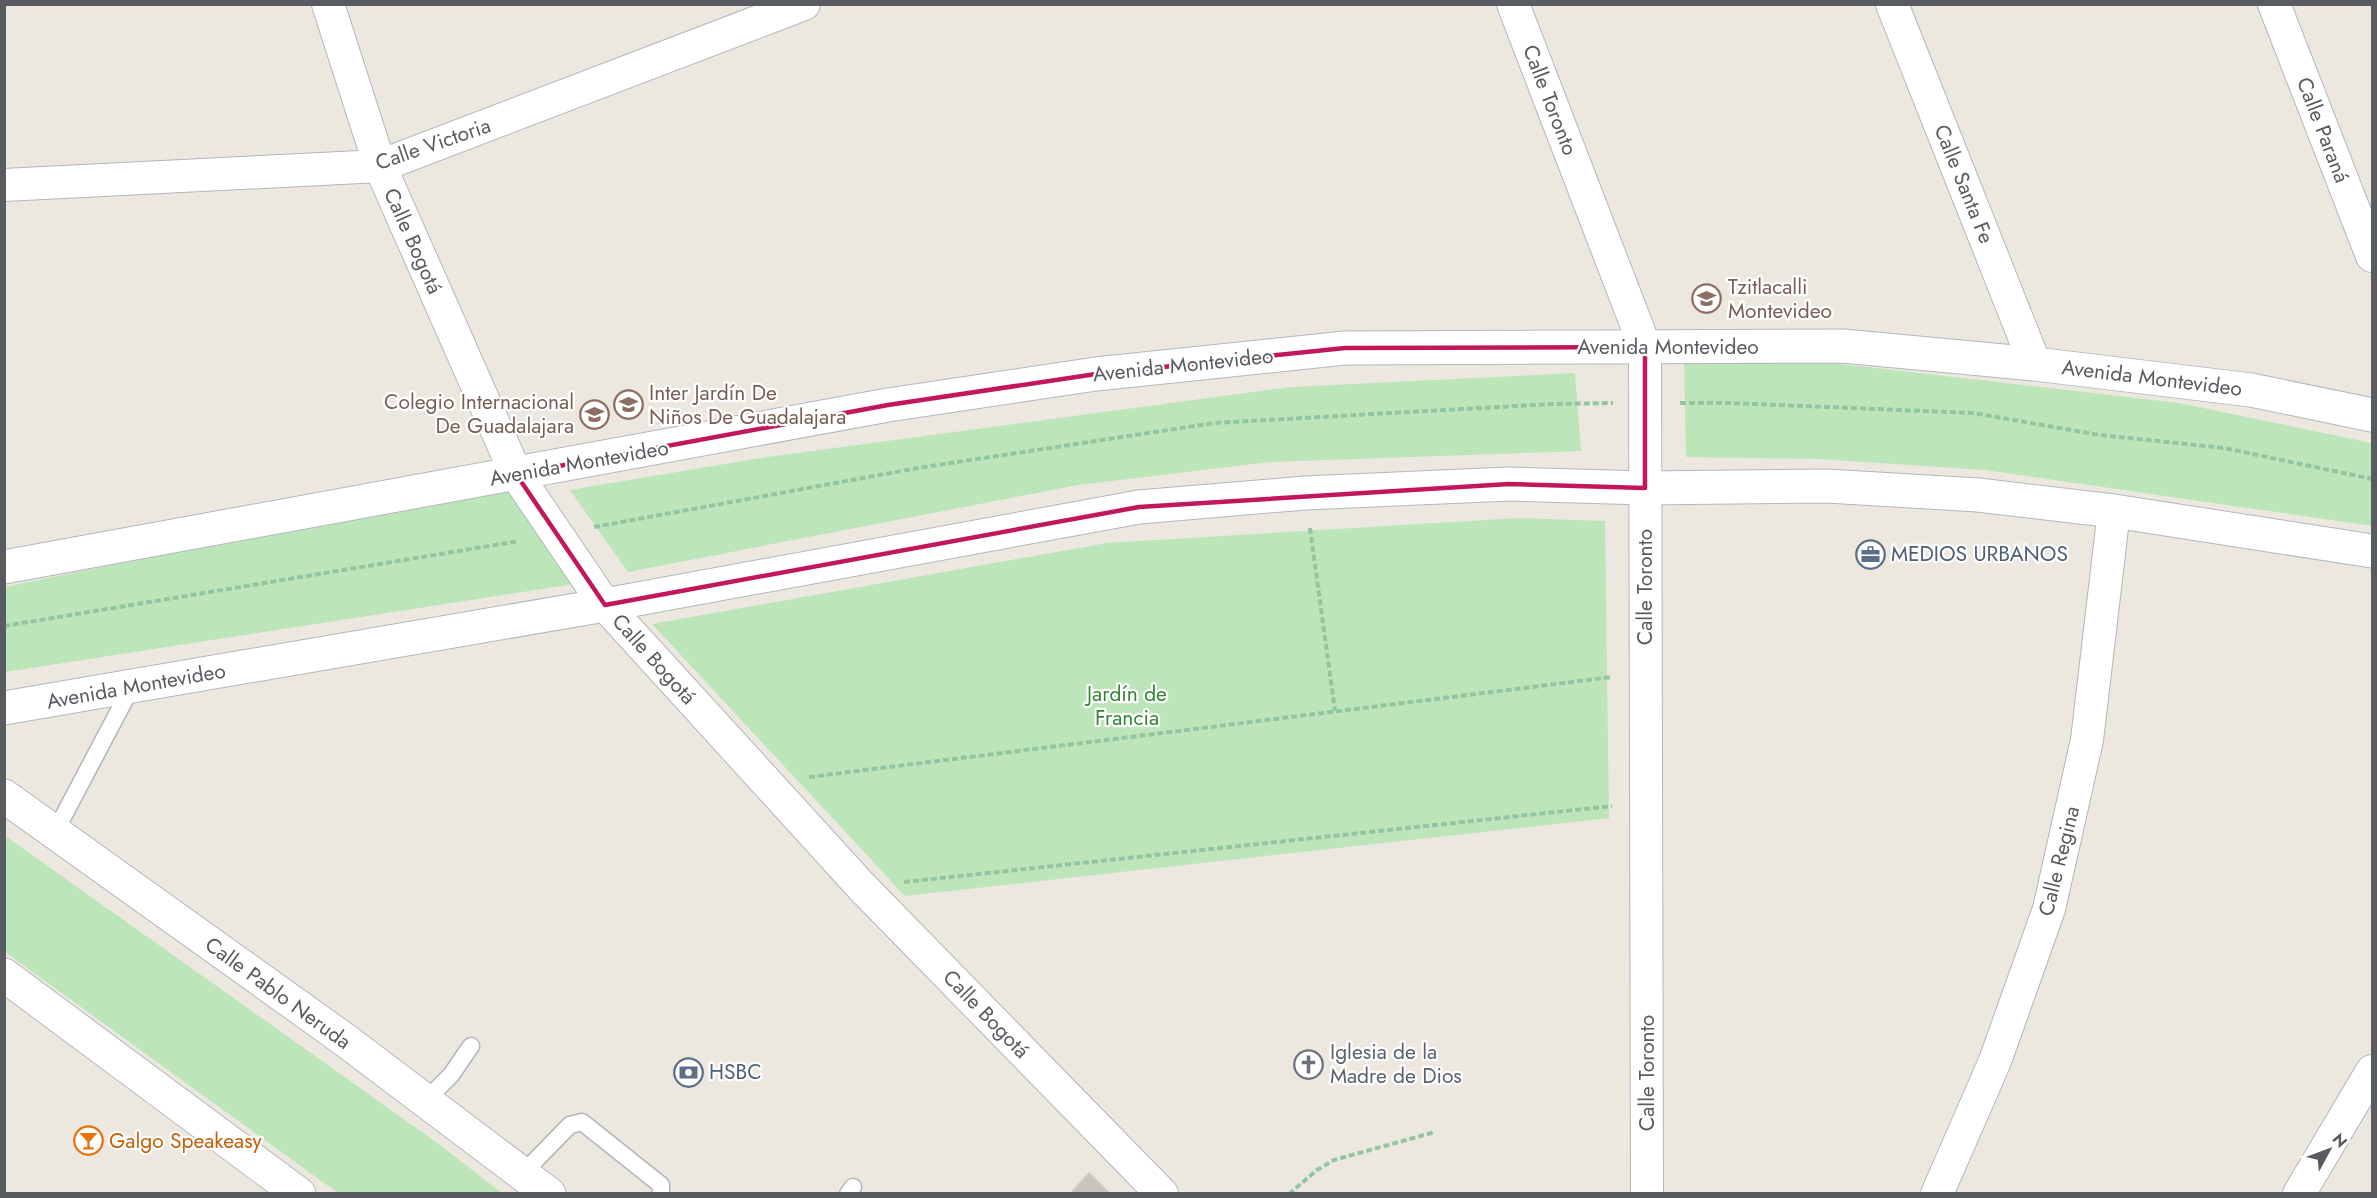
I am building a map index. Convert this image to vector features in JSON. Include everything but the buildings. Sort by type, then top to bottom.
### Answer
[{"type":"street","name":"Calle Bogotá","points":[[328,4],[380,166],[516,474],[605,605],[861,886],[1162,1194]]},
{"type":"street","name":"Calle Victoria","points":[[4,185],[380,166],[804,4]]},
{"type":"street","name":"Calle Toronto","points":[[1513,4],[1645,347],[1647,1194]]},
{"type":"street","name":"Calle Santa Fe","points":[[1892,4],[2035,364]]},
{"type":"street","name":"Calle Paraná","points":[[2274,4],[2373,256]]},
{"type":"street","name":"Avenida Montevideo","points":[[4,567],[888,405],[1096,374],[1345,348],[1843,346],[2035,364],[2251,390],[2373,415]]},
{"type":"street","name":"Avenida Montevideo","points":[[4,708],[605,605],[1139,507],[1305,494],[1509,484],[1645,488],[1827,486],[1978,495],[2114,511],[2373,551]]},
{"type":"street","name":"Calle Regina","points":[[1937,1194],[1995,1061],[2049,909],[2087,740],[2114,511]]},
{"type":"street","name":"Calle Pablo Neruda","points":[[4,796],[336,1034],[549,1194]]},
{"type":"street","points":[[4,975],[299,1194]]},
{"type":"street","points":[[2299,1194],[2373,1071]]},
{"type":"lane","points":[[55,832],[132,686]]},
{"type":"lane","points":[[425,1101],[451,1075],[471,1046]]},
{"type":"lane","points":[[523,1173],[570,1125],[582,1122],[661,1185],[661,1194]]},
{"type":"path","points":[[1305,494],[1335,711]]},
{"type":"path","points":[[765,783],[1645,672]]},
{"type":"path","points":[[861,886],[1646,802]]},
{"type":"path","points":[[1289,1194],[1317,1170],[1334,1160],[1435,1132]]},
{"type":"highlighted area","points":[[1645,347],[1645,488],[1509,484],[1139,507],[605,605],[516,474],[888,405],[1096,374],[1345,348]]},
{"type":"green space","points":[[1684,358],[1815,361],[2179,403],[2372,443],[2372,526],[1985,470],[1820,459],[1686,457]]},
{"type":"green space","points":[[1575,373],[1581,451],[1270,462],[1078,485],[628,572],[570,490],[767,457],[1291,387]]},
{"type":"green space","points":[[502,484],[574,584],[5,672],[5,587]]},
{"type":"green space","name":"Jardín de Francia","points":[[1518,518],[1605,521],[1609,818],[905,896],[652,624],[1107,543]]},
{"type":"green space","points":[[4,835],[436,1142],[502,1193],[338,1193],[5,952]]},
{"type":"place","name":"Tzitlacalli Montevideo","points":[[1707,299]]},
{"type":"place","name":"Inter Jardín De Niños De Guadalajara","points":[[628,405]]},
{"type":"place","name":"Colegio Internacional De Guadalajara","points":[[595,414]]},
{"type":"place","name":"MEDIOS URBANOS","points":[[1870,554]]},
{"type":"place","name":"Iglesia de la Madre de Dios","points":[[1309,1064]]},
{"type":"place","name":"HSBC","points":[[688,1072]]},
{"type":"place","name":"Galgo Speakeasy","points":[[88,1141]]}]
